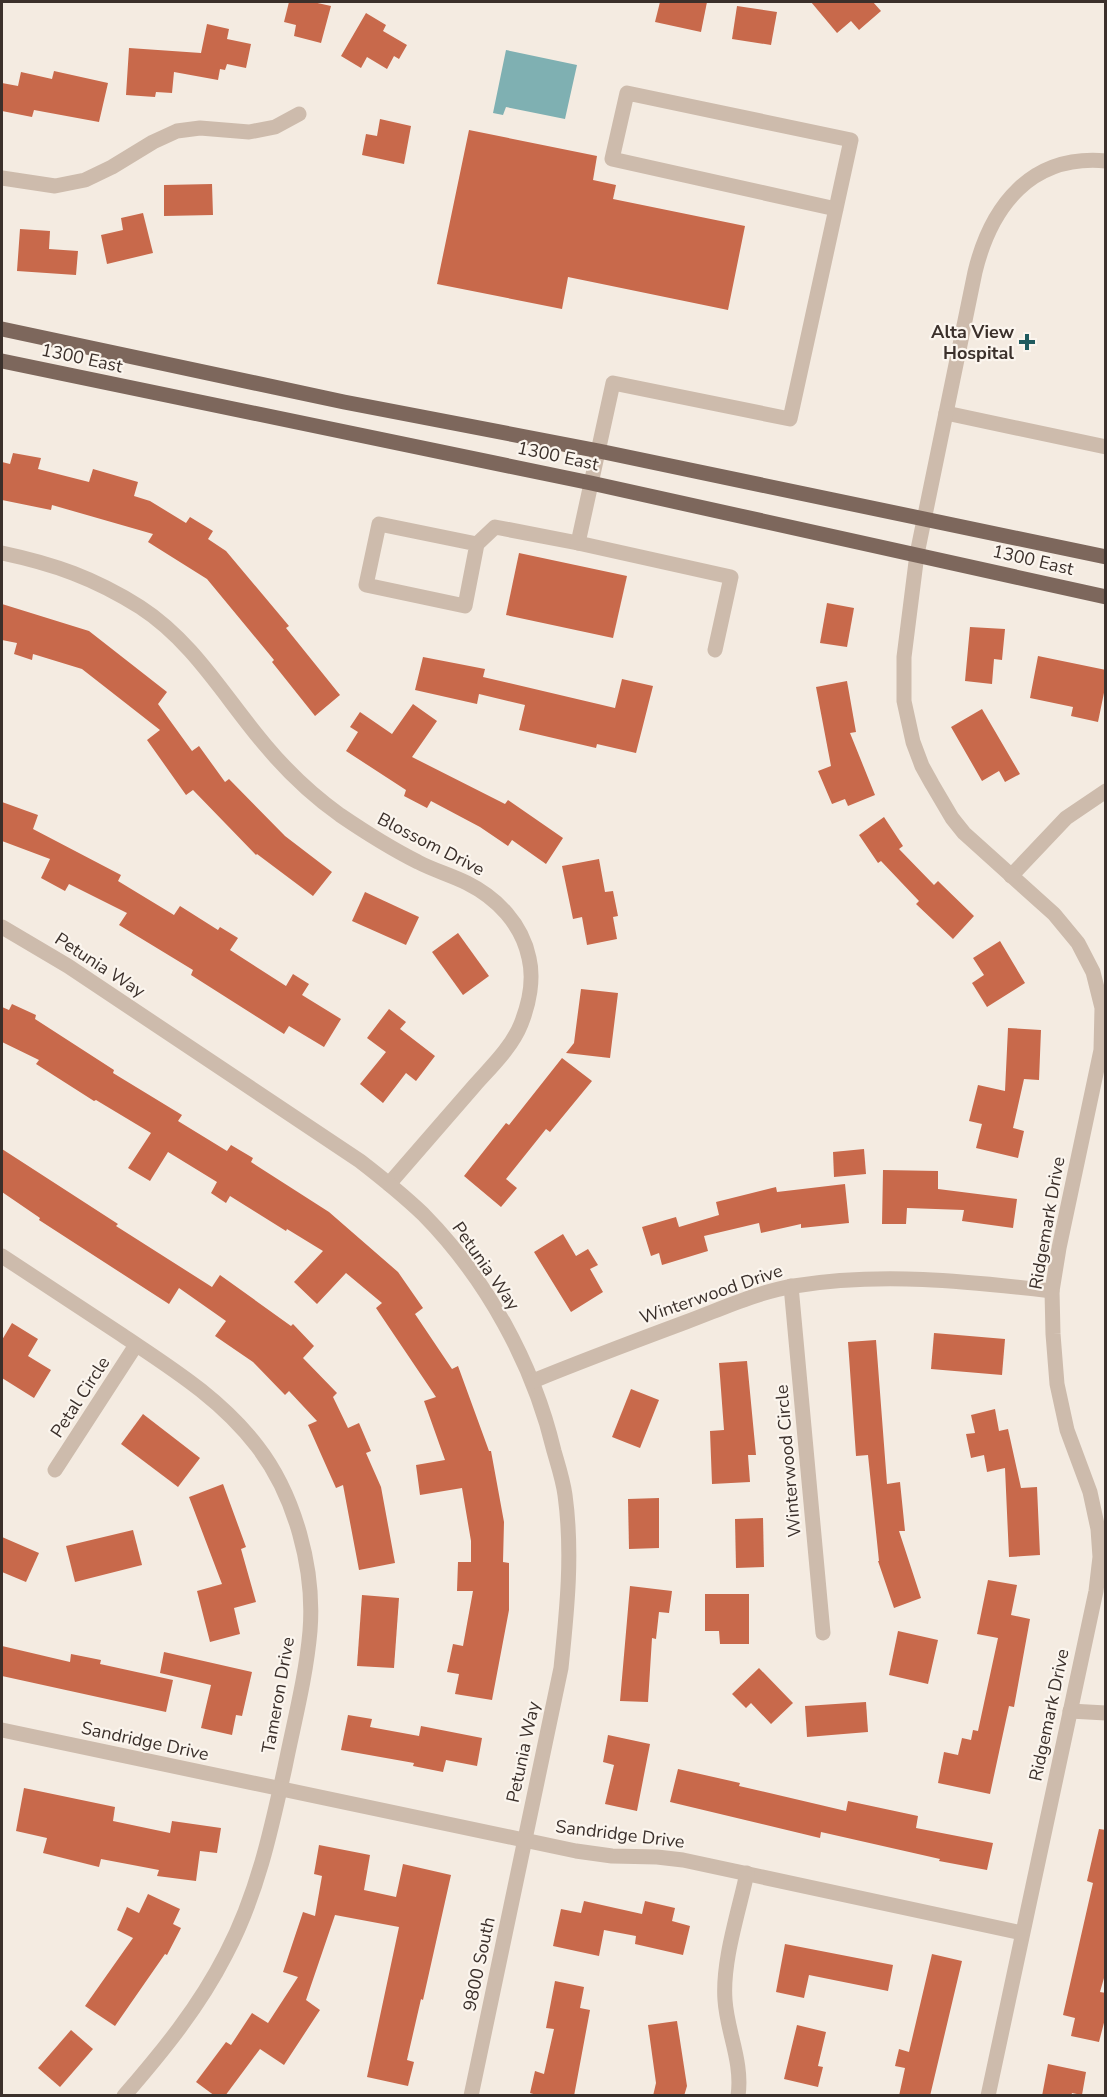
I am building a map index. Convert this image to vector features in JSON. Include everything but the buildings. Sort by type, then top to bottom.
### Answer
[{"type":"main road","name":"1300 East","points":[[2,329],[344,402],[599,451],[1106,557]]},
{"type":"main road","name":"1300 East","points":[[2,361],[591,483],[1106,597]]},
{"type":"street","points":[[578,543],[613,383],[790,419],[852,140],[627,93],[612,159],[836,209]]},
{"type":"street","points":[[2,178],[55,186],[85,180],[177,131],[200,128],[249,132],[275,127],[299,114]]},
{"type":"street","name":"Ridgemark Drive","points":[[988,2096],[1096,1591],[1100,1557],[1098,1530],[1089,1492],[1067,1430],[1057,1384],[1053,1334],[1053,1291],[1059,1248],[1101,1050],[1102,1008],[1093,972],[1078,944],[1054,915],[964,833],[952,818],[922,766],[913,742],[904,701],[904,657],[916,554],[980,253],[996,216],[1018,189],[1044,172],[1073,162],[1106,161]]},
{"type":"street","points":[[946,413],[1106,447]]},
{"type":"street","points":[[477,544],[379,524],[366,585],[465,606],[477,544],[495,527],[731,577],[715,650]]},
{"type":"street","name":"Blossom Drive","points":[[2,553],[62,567],[98,583],[141,608],[176,636],[207,669],[266,745],[295,777],[329,807],[371,836],[420,864],[467,883],[496,901],[518,927],[530,958],[531,992],[521,1025],[502,1054],[389,1184]]},
{"type":"street","points":[[1011,876],[1066,818],[1106,790]]},
{"type":"street","name":"Petunia Way","points":[[2,927],[68,966],[360,1161],[389,1184],[423,1214],[454,1250],[482,1288],[508,1331],[533,1381],[550,1435],[565,1494],[570,1553],[568,1603],[561,1668],[525,1840]]},
{"type":"street","name":"Tameron Drive","points":[[2,1256],[194,1383],[225,1409],[258,1447],[282,1487],[299,1529],[308,1576],[310,1629],[303,1682],[263,1860],[248,1907],[202,1998],[175,2035],[124,2096]]},
{"type":"street","name":"Winterwood Drive","points":[[533,1381],[743,1300],[791,1286],[839,1280],[887,1278],[934,1279],[1053,1291]]},
{"type":"street","name":"Winterwood Circle","points":[[791,1286],[823,1633]]},
{"type":"street","name":"Petal Circle","points":[[56,1470],[136,1345]]},
{"type":"street","points":[[1089,1492],[1106,1488]]},
{"type":"street","points":[[1070,1711],[1106,1713]]},
{"type":"street","name":"Sandridge Drive","points":[[2,1730],[585,1852],[683,1860],[1022,1933]]},
{"type":"street","name":"9800 South","points":[[471,2096],[525,1840]]},
{"type":"street","points":[[738,2096],[738,2066],[725,2003],[724,1987],[747,1873]]},
{"type":"water","points":[[506,50],[577,65],[565,119],[506,107],[503,115],[493,113]]},
{"type":"place","name":"Alta View Hospital","points":[[1027,342]]}]
